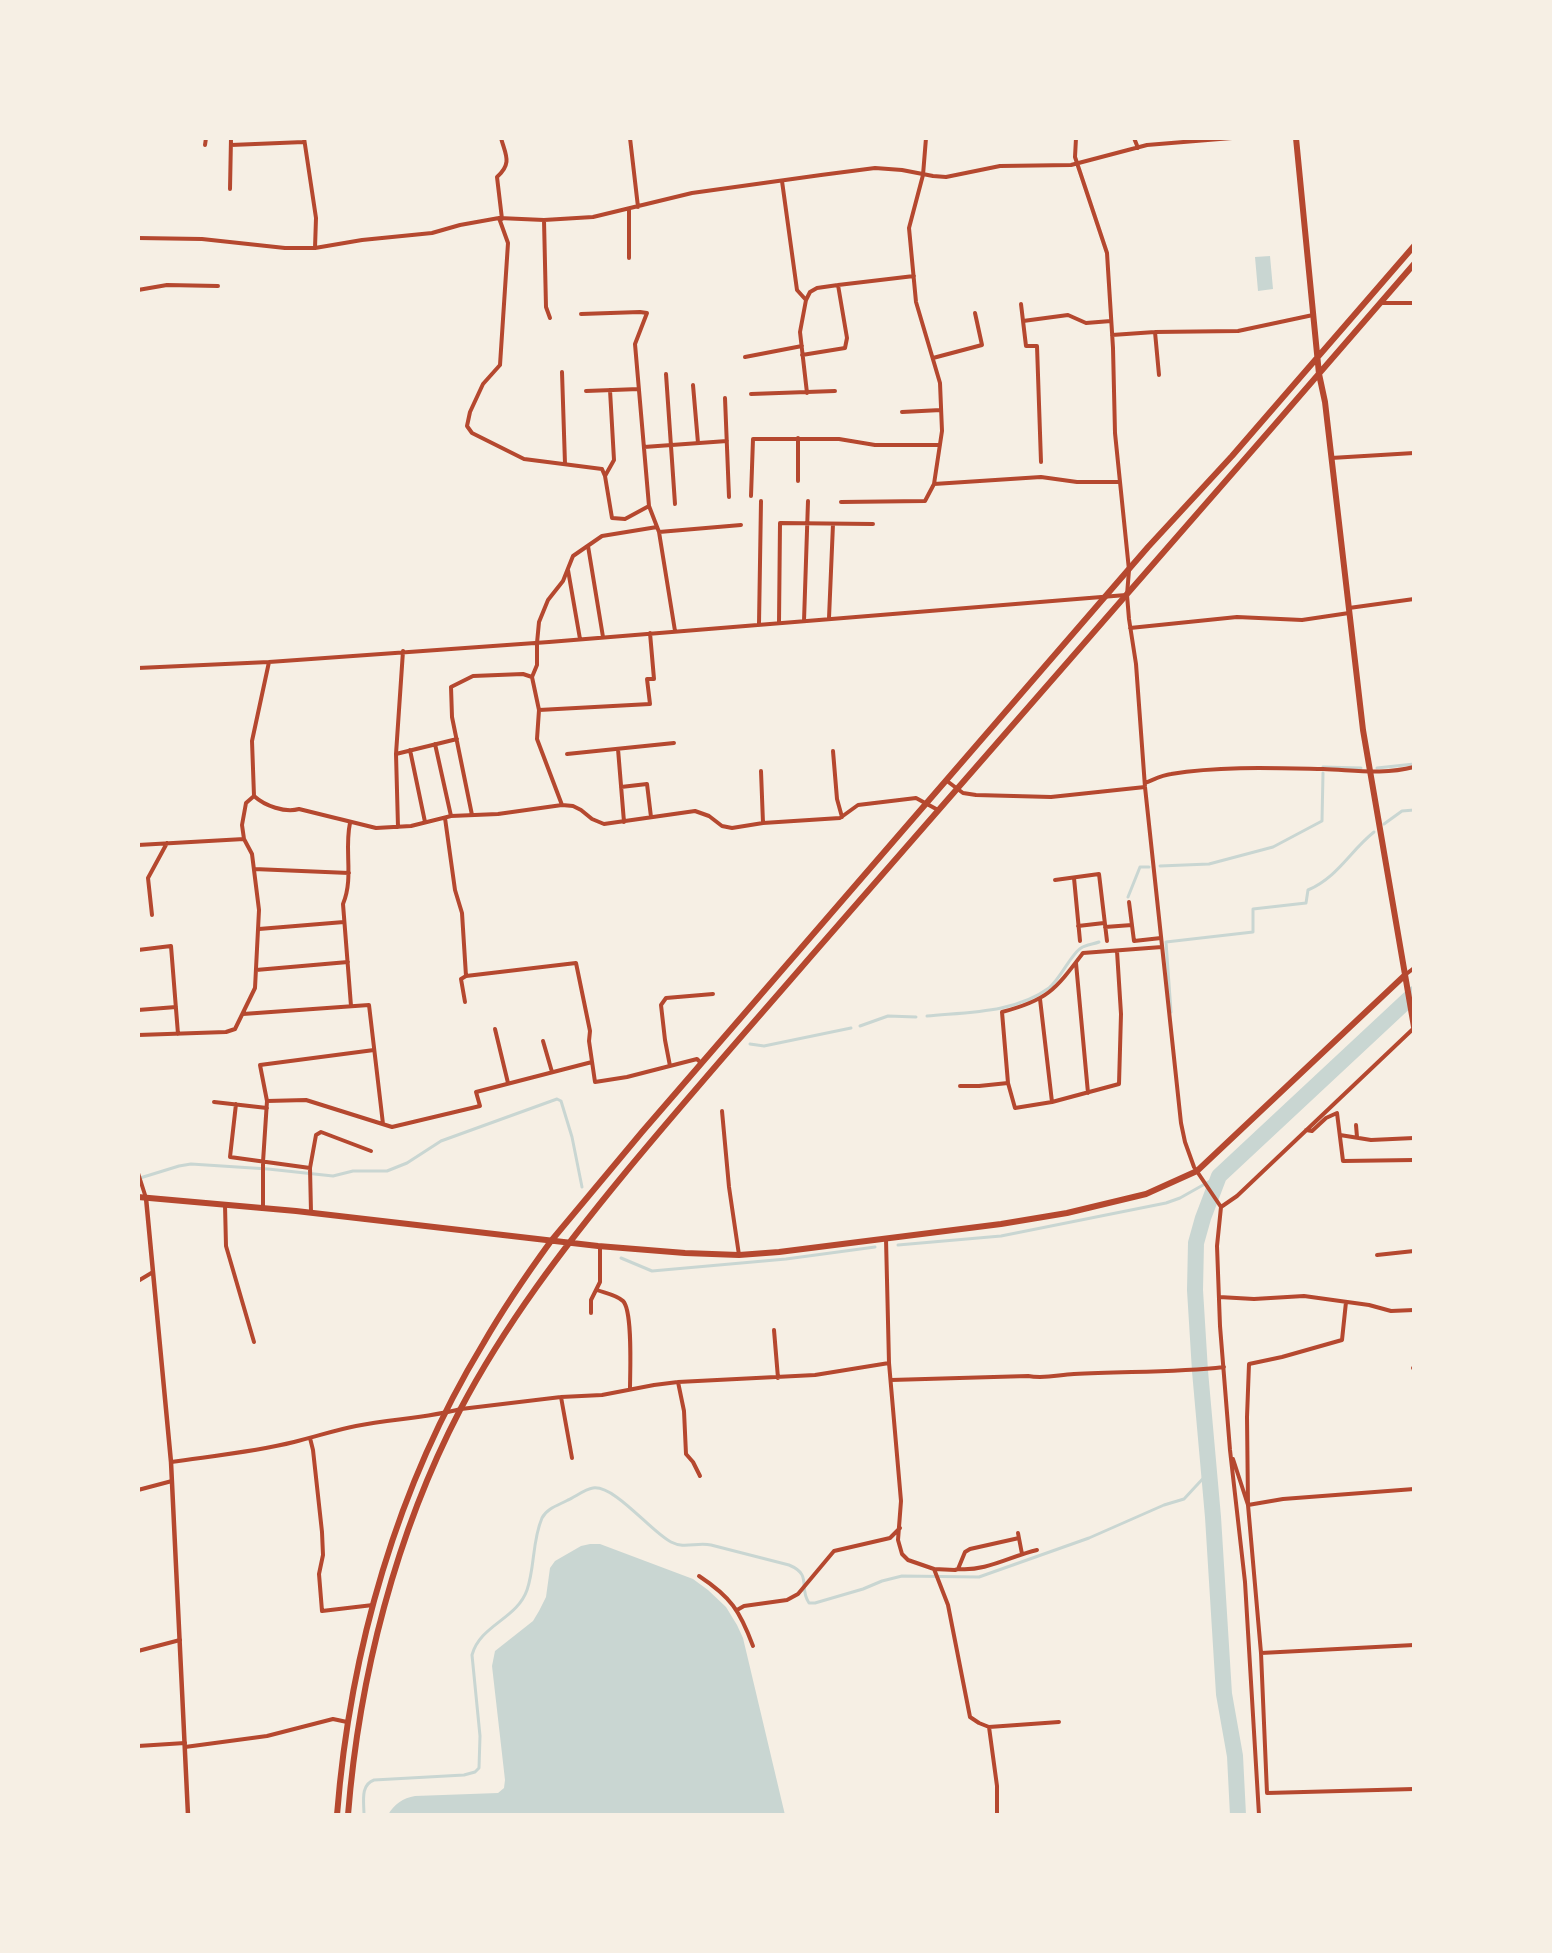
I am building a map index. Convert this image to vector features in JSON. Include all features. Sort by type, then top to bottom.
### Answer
[{"type":"main road","points":[[1296,138],[1317,357],[1370,772],[1414,1027]]},
{"type":"main road","points":[[337,1815],[342,1754],[354,1684],[387,1554],[446,1413],[483,1343],[551,1241],[1129,570],[1414,246]]},
{"type":"main road","points":[[348,1815],[353,1755],[364,1686],[398,1559],[431,1472],[461,1409],[496,1347],[568,1243],[665,1126],[1414,264]]},
{"type":"main road","points":[[138,1197],[311,1213],[600,1247],[739,1255],[1002,1224],[1082,1210],[1146,1194],[1199,1173],[1404,977]]},
{"type":"street","points":[[205,145],[206,138]]},
{"type":"street","points":[[230,189],[231,138]]},
{"type":"street","points":[[501,138],[506,150],[506,162],[504,170],[497,177],[501,218],[508,243],[500,365],[483,384],[470,412],[467,426],[472,434],[524,459],[602,469],[606,476],[612,518],[625,519],[649,506]]},
{"type":"street","points":[[630,138],[638,207]]},
{"type":"street","points":[[841,502],[925,501],[934,484],[942,431],[940,383],[916,302],[909,228],[923,175],[926,138]]},
{"type":"street","points":[[1076,138],[1075,157],[1107,253],[1112,321],[1115,433],[1129,570],[1127,595],[1136,664],[1145,785],[1181,1123],[1185,1142],[1199,1173],[1220,1205],[1217,1246],[1219,1297],[1230,1450],[1245,1582],[1260,1815]]},
{"type":"street","points":[[1134,138],[1138,148]]},
{"type":"street","points":[[138,238],[202,239],[285,248],[315,248],[362,240],[432,233],[460,225],[501,218],[577,219],[709,190],[875,168],[946,177],[1000,166],[1077,164],[1138,148],[1232,138]]},
{"type":"street","points":[[231,145],[304,140],[316,218],[315,248]]},
{"type":"street","points":[[782,181],[797,290],[806,300]]},
{"type":"street","points":[[629,209],[629,258]]},
{"type":"street","points":[[544,220],[546,307],[550,318]]},
{"type":"street","points":[[807,393],[800,332],[806,300],[810,292],[817,288],[914,276]]},
{"type":"street","points":[[138,290],[167,285],[218,285]]},
{"type":"street","points":[[802,355],[845,348],[847,338],[838,285]]},
{"type":"street","points":[[1381,303],[1414,303]]},
{"type":"street","points":[[1021,304],[1026,346],[1037,346],[1041,462]]},
{"type":"street","points":[[581,314],[640,312],[647,314],[635,344],[649,506],[658,529],[675,631]]},
{"type":"street","points":[[933,358],[982,345],[975,313]]},
{"type":"street","points":[[1023,321],[1068,315],[1086,323],[1112,321]]},
{"type":"street","points":[[1112,335],[1238,331],[1313,315]]},
{"type":"street","points":[[1155,332],[1159,375]]},
{"type":"street","points":[[745,357],[802,346]]},
{"type":"street","points":[[562,372],[565,464]]},
{"type":"street","points":[[666,374],[675,504]]},
{"type":"street","points":[[693,385],[698,443]]},
{"type":"street","points":[[586,391],[639,389]]},
{"type":"street","points":[[606,476],[614,460],[610,390]]},
{"type":"street","points":[[751,394],[835,391]]},
{"type":"street","points":[[725,398],[729,497]]},
{"type":"street","points":[[902,412],[941,410]]},
{"type":"street","points":[[798,438],[798,481]]},
{"type":"street","points":[[751,496],[753,439],[839,439],[875,445],[940,445]]},
{"type":"street","points":[[644,447],[727,441]]},
{"type":"street","points":[[1330,458],[1414,453]]},
{"type":"street","points":[[934,484],[1041,477],[1077,482],[1119,482]]},
{"type":"street","points":[[759,624],[761,501]]},
{"type":"street","points":[[804,621],[808,501]]},
{"type":"street","points":[[779,623],[780,523],[873,524]]},
{"type":"street","points":[[830,618],[833,524]]},
{"type":"street","points":[[562,806],[537,739],[539,710],[532,677],[537,665],[539,622],[548,600],[563,581],[573,556],[602,536],[658,529],[741,525]]},
{"type":"street","points":[[588,546],[603,637]]},
{"type":"street","points":[[568,569],[580,639]]},
{"type":"street","points":[[138,668],[269,662],[537,643],[1127,595]]},
{"type":"street","points":[[1130,628],[1237,617],[1321,619],[1349,610],[1414,599]]},
{"type":"street","points":[[539,710],[650,704],[647,679],[654,679],[650,633]]},
{"type":"street","points":[[398,827],[396,754],[403,651]]},
{"type":"street","points":[[269,662],[252,741],[254,796],[263,804],[292,811],[300,809],[376,828],[398,827],[451,816],[498,814],[573,806],[604,824],[694,811],[709,816],[722,826],[732,828],[763,823],[842,817],[858,805],[916,798],[938,810]]},
{"type":"street","points":[[472,815],[452,717],[451,687],[473,676],[524,674],[532,677]]},
{"type":"street","points":[[396,754],[457,739]]},
{"type":"street","points":[[567,754],[674,743]]},
{"type":"street","points":[[435,744],[451,816]]},
{"type":"street","points":[[618,749],[624,822]]},
{"type":"street","points":[[410,750],[425,822]]},
{"type":"street","points":[[833,752],[837,799],[842,817]]},
{"type":"street","points":[[947,781],[956,789],[976,795],[1051,797],[1145,785],[1169,774],[1221,769],[1395,772],[1414,767]]},
{"type":"street","points":[[761,771],[763,823]]},
{"type":"street","points":[[621,787],[647,784],[651,817]]},
{"type":"street","points":[[138,1035],[226,1032],[234,1029],[255,988],[259,929],[252,854],[244,839],[242,825],[246,803],[254,796]]},
{"type":"street","points":[[445,818],[455,890],[462,913],[466,976]]},
{"type":"street","points":[[350,823],[348,892],[343,904],[351,1006]]},
{"type":"street","points":[[138,844],[244,839]]},
{"type":"street","points":[[152,915],[147,878],[167,842]]},
{"type":"street","points":[[254,869],[349,873]]},
{"type":"street","points":[[1055,880],[1099,874],[1107,941]]},
{"type":"street","points":[[1074,878],[1080,941]]},
{"type":"street","points":[[1129,902],[1134,941],[1161,938]]},
{"type":"street","points":[[259,929],[344,922]]},
{"type":"street","points":[[1078,926],[1132,925]]},
{"type":"street","points":[[138,950],[171,946],[178,1034]]},
{"type":"street","points":[[1117,951],[1121,1014],[1119,1084],[1052,1102],[1015,1108],[1008,1083],[1002,1012],[1040,999],[1053,990],[1083,953],[1162,947]]},
{"type":"street","points":[[256,970],[348,962]]},
{"type":"street","points":[[465,1002],[461,979],[466,976],[576,963],[590,1031],[595,1082],[627,1077],[697,1059],[702,1064]]},
{"type":"street","points":[[1076,963],[1088,1093]]},
{"type":"street","points":[[1404,977],[1414,968]]},
{"type":"street","points":[[670,1066],[664,1040],[661,1005],[666,998],[713,994]]},
{"type":"street","points":[[1040,999],[1052,1102]]},
{"type":"street","points":[[242,1014],[369,1005],[383,1124]]},
{"type":"street","points":[[138,1010],[176,1007]]},
{"type":"street","points":[[1220,1205],[1237,1196],[1414,1027]]},
{"type":"street","points":[[495,1029],[508,1083]]},
{"type":"street","points":[[543,1041],[552,1072]]},
{"type":"street","points":[[263,1208],[262,1173],[267,1101],[260,1065],[374,1050]]},
{"type":"street","points":[[267,1101],[306,1100],[392,1127],[480,1106],[476,1092],[592,1062]]},
{"type":"street","points":[[960,1086],[1008,1083]]},
{"type":"street","points":[[214,1102],[267,1108]]},
{"type":"street","points":[[236,1104],[230,1157],[310,1169]]},
{"type":"street","points":[[722,1111],[729,1186],[739,1255]]},
{"type":"street","points":[[1306,1130],[1312,1131],[1326,1118],[1337,1113],[1343,1161],[1414,1160]]},
{"type":"street","points":[[1356,1125],[1357,1137]]},
{"type":"street","points":[[311,1213],[310,1169],[316,1135],[321,1132],[371,1150]]},
{"type":"street","points":[[1340,1135],[1371,1140],[1414,1138]]},
{"type":"street","points":[[139,1175],[146,1198],[171,1462],[188,1815]]},
{"type":"street","points":[[225,1204],[226,1246],[254,1342]]},
{"type":"street","points":[[886,1238],[889,1363],[901,1501],[898,1540],[902,1554],[908,1560],[934,1570],[971,1570],[1037,1550]]},
{"type":"street","points":[[591,1313],[591,1300],[600,1282],[600,1247]]},
{"type":"street","points":[[1377,1255],[1414,1251]]},
{"type":"street","points":[[138,1281],[153,1272]]},
{"type":"street","points":[[597,1290],[621,1299],[626,1305],[629,1318],[630,1389]]},
{"type":"street","points":[[1219,1297],[1254,1299],[1304,1296],[1391,1311],[1414,1310]]},
{"type":"street","points":[[1346,1302],[1342,1340],[1249,1364],[1248,1505],[1261,1653],[1267,1793],[1414,1789]]},
{"type":"street","points":[[774,1330],[778,1378]]},
{"type":"street","points":[[171,1462],[250,1450],[390,1419],[446,1413],[461,1409],[561,1397],[602,1395],[678,1382],[815,1375],[889,1363]]},
{"type":"street","points":[[891,1380],[1028,1376],[1040,1378],[1071,1374],[1143,1373],[1224,1367]]},
{"type":"street","points":[[678,1382],[684,1411],[686,1454],[700,1476]]},
{"type":"street","points":[[561,1397],[572,1458]]},
{"type":"street","points":[[310,1438],[322,1532],[323,1555],[319,1574],[322,1611],[373,1605]]},
{"type":"street","points":[[1230,1450],[1248,1505]]},
{"type":"street","points":[[138,1490],[172,1481]]},
{"type":"street","points":[[1248,1505],[1283,1499],[1414,1489]]},
{"type":"street","points":[[737,1610],[744,1606],[787,1600],[803,1589],[834,1551],[890,1538],[900,1528]]},
{"type":"street","points":[[958,1569],[965,1552],[970,1549],[1019,1535],[1022,1554]]},
{"type":"street","points":[[934,1570],[948,1605],[970,1717],[979,1724],[989,1727],[1059,1722]]},
{"type":"street","points":[[699,1576],[722,1591],[737,1610],[753,1646]]},
{"type":"street","points":[[138,1651],[180,1640]]},
{"type":"street","points":[[1261,1653],[1414,1645]]},
{"type":"street","points":[[138,1746],[185,1745],[267,1737],[333,1719],[347,1722]]},
{"type":"street","points":[[989,1727],[997,1786],[997,1815]]},
{"type":"shaded area","points":[[1270,256],[1273,289],[1258,291],[1255,257]]},
{"type":"shaded area","points":[[600,1544],[693,1579],[726,1607],[743,1638],[785,1815],[388,1815],[403,1800],[415,1796],[498,1793],[504,1788],[492,1666],[495,1651],[533,1621],[546,1597],[550,1568],[555,1561],[581,1546]]},
{"type":"waterway","points":[[1377,768],[1414,764]]},
{"type":"waterway","points":[[1323,767],[1361,768]]},
{"type":"waterway","points":[[1160,866],[1209,864],[1273,847],[1322,821],[1323,773]]},
{"type":"waterway","points":[[1384,824],[1402,811],[1414,810]]},
{"type":"waterway","points":[[1171,1012],[1166,942],[1253,932],[1253,909],[1306,903],[1308,890],[1336,871],[1374,832]]},
{"type":"waterway","points":[[1128,897],[1140,867],[1149,867]]},
{"type":"waterway","points":[[927,1016],[991,1010],[1036,996],[1053,984],[1077,951],[1099,942]]},
{"type":"waterway","points":[[1238,1815],[1235,1756],[1224,1694],[1213,1517],[1200,1371],[1195,1290],[1196,1243],[1219,1176],[1414,994]]},
{"type":"waterway","points":[[860,1026],[888,1016],[916,1017]]},
{"type":"waterway","points":[[750,1044],[764,1046],[851,1028]]},
{"type":"waterway","points":[[140,1178],[191,1164],[333,1176],[353,1171],[387,1171],[407,1163],[441,1141],[557,1099],[561,1101],[572,1137],[582,1187]]},
{"type":"waterway","points":[[898,1245],[1001,1236],[1166,1203],[1180,1198],[1219,1176]]},
{"type":"waterway","points":[[621,1258],[652,1271],[786,1259],[875,1247]]},
{"type":"waterway","points":[[364,1815],[365,1790],[374,1780],[464,1775],[475,1772],[479,1768],[480,1736],[472,1655],[483,1636],[522,1600],[530,1581],[537,1536],[544,1515],[553,1507],[587,1490],[602,1489],[612,1494],[663,1537],[676,1544],[711,1545],[789,1565],[801,1573],[806,1597],[809,1603],[815,1603],[902,1576],[979,1577],[1089,1538],[1164,1505],[1184,1499],[1209,1472]]}]
